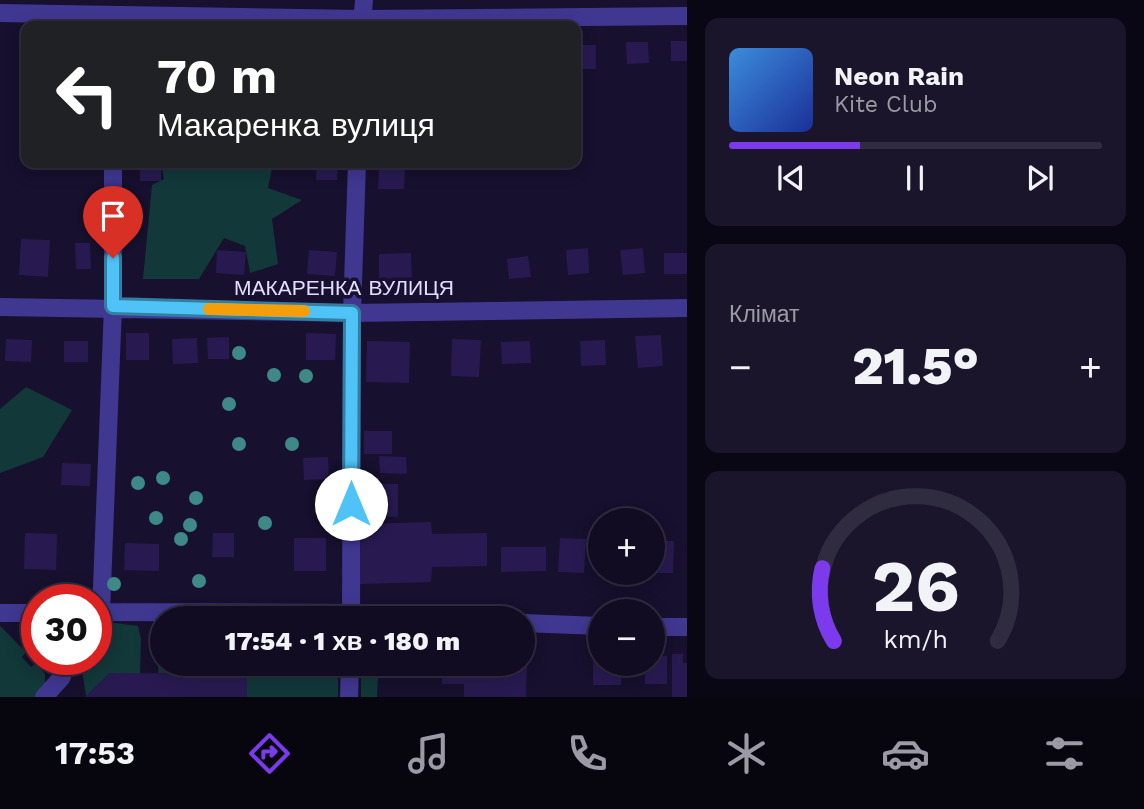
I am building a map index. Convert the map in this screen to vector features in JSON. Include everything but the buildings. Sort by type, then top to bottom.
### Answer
[{"type":"street","points":[[362,21],[364,0]]},
{"type":"street","points":[[0,13],[113,13],[334,21]]},
{"type":"street","points":[[416,21],[687,16]]},
{"type":"street","points":[[100,584],[113,306],[113,168]]},
{"type":"street","points":[[351,606],[352,313],[357,168]]},
{"type":"street","name":"МАКАРЕНКА ВУЛИЦЯ","points":[[0,307],[113,306],[352,313],[687,308]]},
{"type":"street","points":[[112,612],[150,613]]},
{"type":"street","points":[[0,613],[21,613]]},
{"type":"street","points":[[535,623],[588,626]]},
{"type":"street","points":[[665,627],[687,627]]},
{"type":"street","points":[[44,697],[62,675]]},
{"type":"street","points":[[349,697],[350,676]]},
{"type":"green space","points":[[162,168],[272,168],[268,188],[302,200],[272,219],[278,264],[250,273],[245,246],[224,238],[199,279],[143,279],[152,185],[164,179]]},
{"type":"green space","points":[[26,387],[72,410],[43,457],[0,473],[0,409]]},
{"type":"green space","points":[[112,624],[138,626],[141,639],[140,674],[86,696],[83,675],[112,675]]},
{"type":"green space","points":[[0,626],[21,647],[21,675],[45,675],[45,685],[36,697],[0,697]]},
{"type":"green space","points":[[247,676],[338,676],[338,697],[247,697]]},
{"type":"green space","points":[[361,676],[378,676],[377,697],[361,697]]},
{"type":"slow traffic","points":[[209,309],[304,311]]},
{"type":"route","points":[[113,258],[113,306],[352,313],[351,504]]}]
